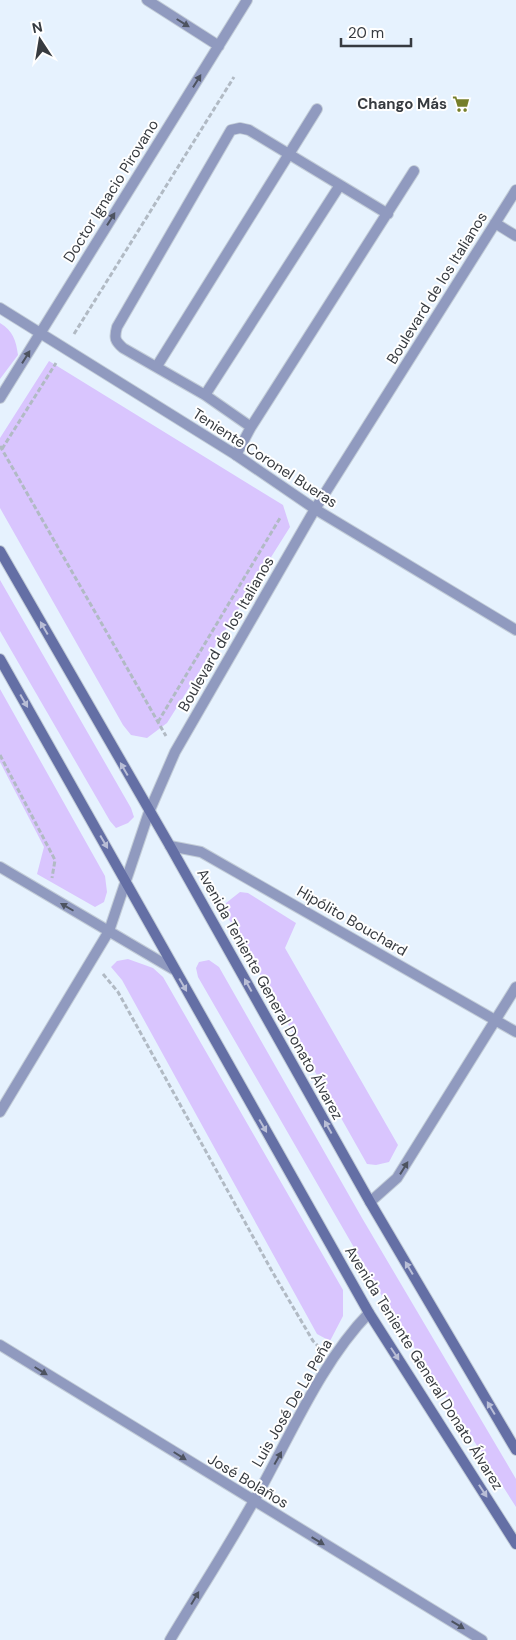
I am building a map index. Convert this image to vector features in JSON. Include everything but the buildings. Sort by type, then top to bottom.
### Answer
[{"type":"main road","name":"Avenida Teniente General Donato Álvarez","points":[[0,551],[170,846],[370,1202],[516,1450]]},
{"type":"main road","name":"Avenida Teniente General Donato Álvarez","points":[[0,659],[369,1313],[516,1544]]},
{"type":"street","points":[[147,0],[219,46]]},
{"type":"street","name":"Doctor Ignacio Pirovano","points":[[0,398],[247,0]]},
{"type":"street","points":[[157,366],[317,109]]},
{"type":"street","points":[[251,427],[205,395],[123,348],[116,341],[117,327],[231,130],[240,128],[248,130],[388,214]]},
{"type":"street","points":[[236,455],[251,427],[414,172]]},
{"type":"street","points":[[205,395],[340,185]]},
{"type":"street","name":"Boulevard de los Italianos","points":[[0,1112],[91,964],[109,931],[149,812],[175,752],[315,509],[516,190]]},
{"type":"street","points":[[495,223],[516,236]]},
{"type":"street","name":"Teniente Coronel Bueras","points":[[0,308],[236,455],[315,509],[516,630]]},
{"type":"street","name":"Hipólito Bouchard","points":[[170,846],[178,846],[201,852],[516,1032]]},
{"type":"street","points":[[0,867],[174,969]]},
{"type":"street","points":[[370,1202],[397,1178],[516,987]]},
{"type":"street","name":"Luis José De La Peña","points":[[170,1640],[254,1502],[332,1358],[352,1330],[369,1313]]},
{"type":"street","name":"José Bolaños","points":[[0,1345],[482,1640]]},
{"type":"path","points":[[175,752],[1,447],[65,349],[234,77]]},
{"type":"path","points":[[158,722],[280,518]]},
{"type":"path","points":[[0,755],[55,860],[48,896]]},
{"type":"path","points":[[91,964],[106,977],[118,992],[273,1273],[313,1341],[332,1358]]},
{"type":"shaded area","points":[[0,323],[13,336],[18,355],[0,379]]},
{"type":"shaded area","points":[[49,361],[283,505],[290,527],[167,723],[147,738],[131,735],[123,725],[0,508],[0,438]]},
{"type":"shaded area","points":[[0,580],[131,808],[134,817],[128,823],[116,828],[110,821],[0,631]]},
{"type":"shaded area","points":[[0,689],[105,876],[107,892],[104,902],[95,907],[37,874],[44,847],[0,762]]},
{"type":"shaded area","points":[[240,892],[248,893],[296,923],[285,948],[398,1145],[389,1162],[376,1165],[367,1164],[226,914],[226,903]]},
{"type":"shaded area","points":[[128,959],[153,968],[163,977],[343,1290],[343,1316],[330,1341],[317,1334],[122,980],[111,967],[117,961]]},
{"type":"shaded area","points":[[209,960],[219,967],[362,1218],[516,1479],[516,1507],[386,1303],[198,977],[196,968],[199,962]]},
{"type":"place","name":"Chango Más","points":[[461,104]]}]
